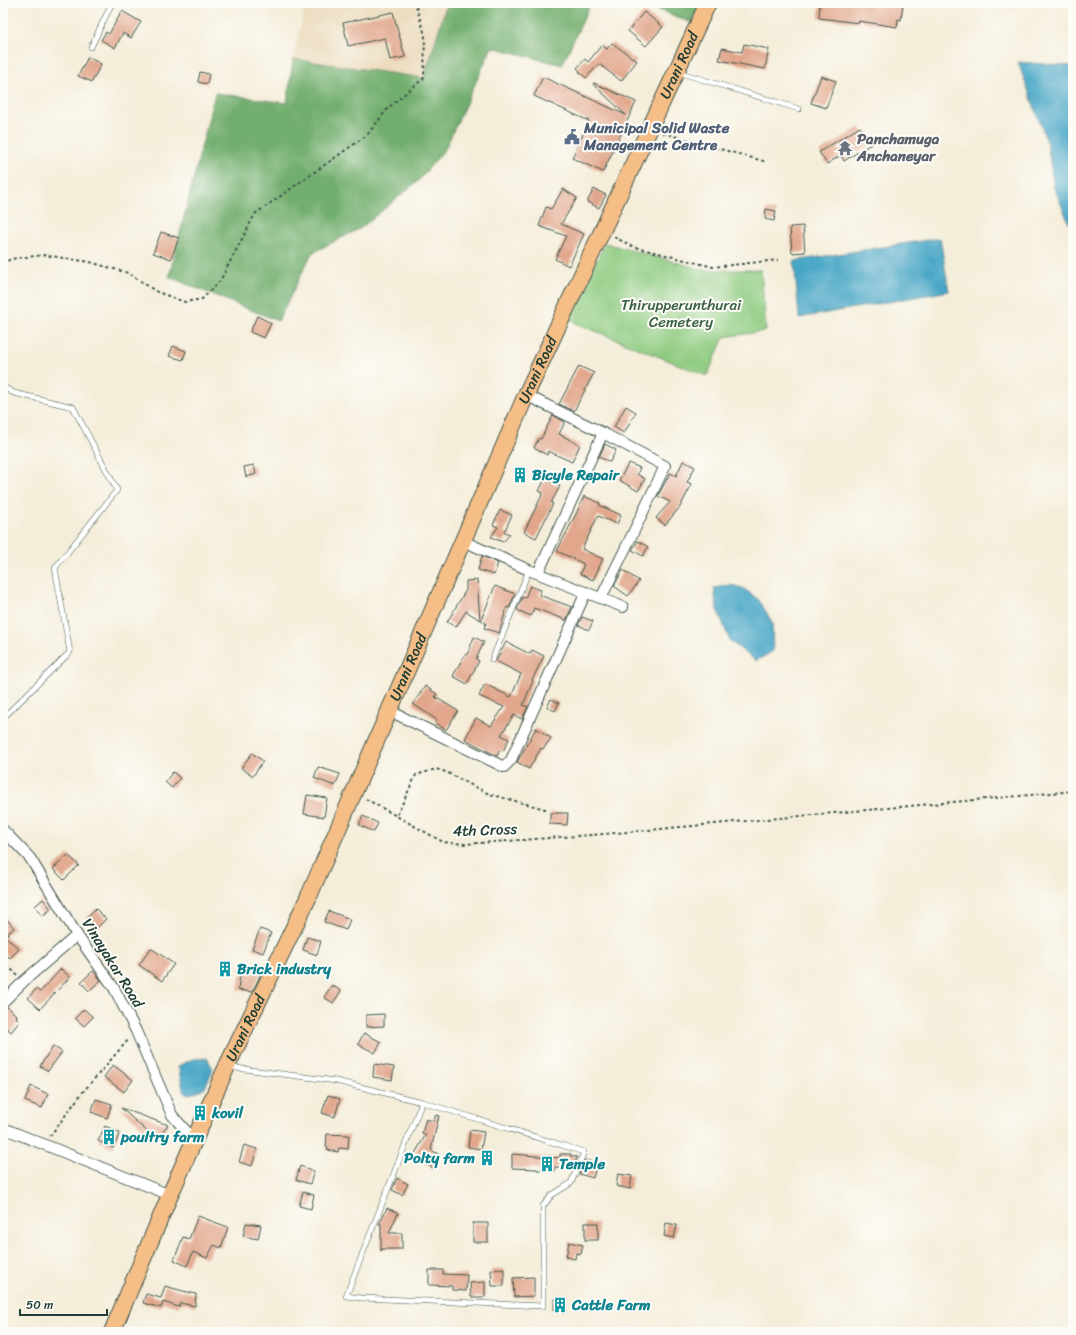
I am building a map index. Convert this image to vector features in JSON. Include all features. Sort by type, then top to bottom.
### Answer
[{"type":"main road","name":"Urani Road","points":[[112,1332],[227,1066],[309,896],[526,395],[708,3]]},
{"type":"street","points":[[526,395],[665,466],[601,598]]},
{"type":"street","points":[[533,571],[603,433]]},
{"type":"street","points":[[463,541],[623,607]]},
{"type":"street","points":[[390,711],[504,767],[511,760],[586,592]]},
{"type":"street","name":"Vinayakar Road","points":[[3,830],[30,858],[77,935],[114,988],[136,1031],[172,1115],[195,1141]]},
{"type":"street","points":[[3,1002],[24,981],[77,935]]},
{"type":"street","points":[[3,1128],[170,1196]]},
{"type":"lane","points":[[91,47],[112,3]]},
{"type":"lane","points":[[677,71],[799,109]]},
{"type":"lane","points":[[3,387],[14,393],[73,407],[117,490],[55,568],[70,652],[3,718]]},
{"type":"lane","points":[[492,660],[533,571]]},
{"type":"lane","points":[[227,1066],[336,1081],[422,1102],[584,1152],[571,1183],[552,1195],[543,1206],[543,1306],[361,1298],[346,1296],[422,1102]]},
{"type":"path","points":[[3,264],[10,259],[44,255],[90,262],[128,273],[157,292],[185,302],[202,299],[220,281],[255,214],[367,135],[389,107],[424,78],[425,35],[415,3]]},
{"type":"path","points":[[650,129],[767,162]]},
{"type":"path","points":[[602,232],[634,247],[713,267],[778,260]]},
{"type":"path","points":[[397,815],[416,775],[436,769],[446,772],[489,794],[549,810]]},
{"type":"path","name":"4th Cross","points":[[353,792],[397,815],[443,842],[465,844],[605,834],[1073,791]]},
{"type":"path","points":[[3,961],[24,981]]},
{"type":"path","points":[[44,1145],[82,1094],[136,1031]]},
{"type":"shaded area","points":[[306,3],[512,3],[424,78],[293,59]]},
{"type":"green space","points":[[447,3],[591,3],[562,65],[492,47],[445,149],[418,181],[361,228],[312,253],[278,321],[169,277],[215,93],[287,103],[293,59],[424,78]]},
{"type":"green space","points":[[642,3],[701,3],[692,23]]},
{"type":"green space","name":"Thirupperunthurai Cemetery","points":[[605,243],[705,270],[761,270],[766,331],[724,337],[707,376],[568,320]]},
{"type":"water","points":[[1018,62],[1073,66],[1073,233],[1054,187],[1047,142]]},
{"type":"water","points":[[940,238],[949,291],[799,318],[794,261]]},
{"type":"water","points":[[730,585],[743,588],[759,600],[772,622],[773,651],[756,661],[730,641],[717,609],[714,588]]},
{"type":"water","points":[[207,1058],[213,1069],[205,1088],[190,1094],[184,1093],[178,1066],[193,1059]]},
{"type":"building","points":[[820,3],[903,3],[901,20],[898,19],[897,27],[859,21],[859,23],[819,18]]},
{"type":"building","points":[[122,11],[141,22],[131,38],[123,33],[115,48],[101,40],[106,32],[109,34]]},
{"type":"building","points":[[393,12],[405,57],[390,60],[385,38],[348,46],[343,23]]},
{"type":"building","points":[[644,12],[663,27],[646,46],[628,31]]},
{"type":"building","points":[[612,43],[637,61],[621,81],[599,64],[586,78],[579,72],[580,71],[577,68],[585,59],[588,62],[602,45],[607,49]]},
{"type":"building","points":[[744,44],[769,49],[765,69],[719,60],[722,48],[742,52]]},
{"type":"building","points":[[88,57],[101,64],[92,82],[78,76]]},
{"type":"building","points":[[200,72],[209,74],[207,84],[198,82]]},
{"type":"building","points":[[821,76],[836,81],[826,108],[811,103]]},
{"type":"building","points":[[543,77],[626,115],[593,84],[594,83],[636,102],[603,172],[572,158],[589,121],[534,96]]},
{"type":"building","name":"Panchamuga Anchaneyar","points":[[860,127],[871,144],[844,161],[841,155],[827,164],[819,152]]},
{"type":"building","points":[[563,189],[577,198],[561,224],[584,234],[569,266],[555,259],[566,236],[539,226],[546,207],[551,209]]},
{"type":"building","points":[[594,189],[606,195],[599,208],[587,202]]},
{"type":"building","points":[[766,209],[776,211],[774,221],[765,219]]},
{"type":"building","points":[[803,226],[805,252],[792,253],[790,227]]},
{"type":"building","points":[[161,232],[179,238],[171,259],[153,253]]},
{"type":"building","points":[[257,316],[271,323],[264,338],[250,332]]},
{"type":"building","points":[[173,346],[186,351],[183,360],[169,356]]},
{"type":"building","points":[[579,366],[594,373],[574,411],[559,404]]},
{"type":"building","points":[[626,406],[636,412],[624,433],[614,427]]},
{"type":"building","points":[[553,415],[565,422],[559,434],[580,445],[572,462],[548,451],[547,455],[534,448],[539,438],[541,439]]},
{"type":"building","points":[[605,444],[616,450],[610,462],[599,457]]},
{"type":"building","points":[[683,461],[695,467],[687,482],[692,484],[680,507],[665,525],[656,518],[670,502],[658,496],[670,473],[676,476]]},
{"type":"building","points":[[629,463],[640,468],[637,474],[645,479],[638,491],[619,480]]},
{"type":"building","points":[[254,465],[256,474],[246,477],[244,467]]},
{"type":"building","points":[[545,479],[560,486],[536,538],[524,532],[543,493],[539,491]]},
{"type":"building","points":[[584,496],[621,515],[617,524],[598,516],[582,549],[603,559],[593,580],[580,574],[584,564],[557,551]]},
{"type":"building","points":[[500,510],[512,515],[504,532],[510,534],[503,542],[491,537],[498,527],[493,525]]},
{"type":"building","points":[[638,541],[648,547],[643,556],[632,550]]},
{"type":"building","points":[[482,556],[498,563],[494,575],[478,570]]},
{"type":"building","points":[[623,570],[639,581],[628,596],[614,586]]},
{"type":"building","points":[[477,580],[480,620],[466,611],[456,627],[447,622],[466,590],[466,581]]},
{"type":"building","points":[[495,586],[515,594],[509,608],[507,607],[499,633],[484,628],[486,623],[481,620]]},
{"type":"building","points":[[530,586],[541,590],[539,595],[572,607],[566,620],[534,608],[531,616],[517,610],[522,597],[525,598]]},
{"type":"building","points":[[582,617],[593,621],[589,630],[578,625]]},
{"type":"building","points":[[474,637],[484,642],[476,659],[479,661],[467,684],[453,676],[465,654],[467,655]]},
{"type":"building","points":[[506,642],[530,654],[532,650],[544,656],[532,680],[533,681],[523,705],[528,707],[522,719],[514,715],[501,735],[509,739],[503,751],[500,750],[497,756],[465,739],[476,718],[491,726],[504,707],[479,696],[485,684],[511,697],[521,674],[496,661]]},
{"type":"building","points":[[425,686],[437,694],[435,697],[458,711],[446,730],[435,723],[437,720],[413,704]]},
{"type":"building","points":[[551,699],[559,703],[555,711],[547,707]]},
{"type":"building","points":[[536,728],[551,738],[543,749],[541,748],[529,769],[517,762]]},
{"type":"building","points":[[252,753],[263,761],[253,776],[241,768]]},
{"type":"building","points":[[318,767],[340,774],[335,786],[314,778]]},
{"type":"building","points":[[173,772],[180,778],[172,788],[165,782]]},
{"type":"building","points":[[307,795],[327,798],[324,817],[304,814]]},
{"type":"building","points":[[550,813],[568,813],[567,825],[550,824]]},
{"type":"building","points":[[363,816],[378,823],[374,832],[359,825]]},
{"type":"building","points":[[68,855],[79,865],[64,880],[53,869]]},
{"type":"building","points":[[43,899],[51,909],[42,916],[35,906]]},
{"type":"building","points":[[96,909],[106,919],[96,929],[86,919]]},
{"type":"building","points":[[329,911],[350,919],[346,930],[324,922]]},
{"type":"building","points":[[3,915],[14,928],[5,936],[19,949],[10,958],[3,952]]},
{"type":"building","points":[[260,929],[271,933],[263,953],[252,949]]},
{"type":"building","points":[[307,937],[321,941],[317,955],[303,950]]},
{"type":"building","points":[[151,948],[174,964],[162,981],[139,965]]},
{"type":"building","points":[[241,968],[260,970],[259,978],[252,992],[238,990]]},
{"type":"building","points":[[61,969],[70,977],[40,1009],[28,998],[36,989],[40,992]]},
{"type":"building","points":[[93,971],[101,980],[89,991],[81,982]]},
{"type":"building","points":[[332,985],[341,991],[333,1003],[324,997]]},
{"type":"building","points":[[8,1007],[20,1021],[11,1032],[3,1025],[3,1011]]},
{"type":"building","points":[[84,1009],[93,1017],[84,1026],[75,1018]]},
{"type":"building","points":[[384,1014],[384,1026],[366,1027],[366,1015]]},
{"type":"building","points":[[364,1033],[381,1042],[375,1053],[358,1044]]},
{"type":"building","points":[[53,1046],[62,1052],[48,1071],[40,1066]]},
{"type":"building","points":[[374,1064],[394,1067],[392,1080],[373,1077]]},
{"type":"building","points":[[113,1065],[133,1080],[124,1092],[104,1077]]},
{"type":"building","points":[[31,1086],[48,1094],[42,1108],[25,1101]]},
{"type":"building","points":[[328,1095],[340,1099],[335,1117],[322,1113]]},
{"type":"building","name":"poultry farm","points":[[96,1099],[112,1104],[107,1118],[91,1112]]},
{"type":"building","points":[[121,1108],[168,1125],[159,1137],[152,1136]]},
{"type":"building","points":[[436,1115],[439,1116],[431,1150],[440,1155],[433,1168],[413,1157],[426,1134],[422,1133],[426,1119],[433,1121]]},
{"type":"building","name":"poultry farm","points":[[105,1126],[120,1133],[113,1148],[98,1141]]},
{"type":"building","points":[[470,1130],[484,1132],[481,1149],[468,1147]]},
{"type":"building","points":[[327,1134],[349,1135],[348,1149],[339,1148],[338,1152],[327,1150]]},
{"type":"building","points":[[244,1145],[257,1149],[252,1166],[239,1162]]},
{"type":"building","points":[[512,1154],[560,1158],[560,1154],[571,1154],[571,1156],[577,1157],[573,1168],[555,1167],[555,1171],[512,1168]]},
{"type":"building","points":[[585,1160],[604,1165],[604,1168],[596,1168],[593,1178],[579,1174]]},
{"type":"building","points":[[300,1166],[314,1171],[310,1184],[296,1180]]},
{"type":"building","points":[[618,1174],[632,1176],[630,1189],[616,1186]]},
{"type":"building","points":[[397,1178],[408,1184],[402,1195],[392,1190]]},
{"type":"building","points":[[303,1192],[314,1195],[311,1209],[299,1206]]},
{"type":"building","points":[[387,1208],[398,1213],[389,1233],[402,1233],[402,1249],[381,1249],[381,1224],[379,1224]]},
{"type":"building","points":[[198,1216],[228,1227],[221,1248],[214,1245],[207,1258],[193,1252],[187,1266],[174,1260],[183,1237],[189,1239]]},
{"type":"building","points":[[246,1223],[261,1225],[258,1239],[243,1236]]},
{"type":"building","points":[[473,1223],[488,1223],[488,1242],[473,1242]]},
{"type":"building","points":[[585,1223],[598,1223],[598,1240],[585,1240]]},
{"type":"building","points":[[666,1223],[677,1225],[674,1238],[664,1236]]},
{"type":"building","points":[[569,1242],[583,1245],[581,1254],[576,1253],[575,1259],[566,1257]]},
{"type":"building","points":[[504,1269],[504,1286],[492,1286],[491,1270]]},
{"type":"building","points":[[429,1270],[443,1270],[443,1274],[467,1275],[466,1291],[452,1290],[452,1286],[429,1285]]},
{"type":"building","points":[[534,1277],[534,1296],[514,1297],[513,1278]]},
{"type":"building","points":[[485,1282],[485,1297],[471,1297],[470,1283]]},
{"type":"building","points":[[165,1286],[196,1294],[195,1306],[180,1303],[179,1307],[163,1302],[161,1308],[143,1303],[146,1294],[161,1298]]},
{"type":"building","name":"Cattle Farm","points":[[554,1299],[566,1299],[565,1310],[554,1310]]},
{"type":"place","name":"Municipal Solid Waste Management Centre","points":[[572,137]]},
{"type":"place","name":"Panchamuga Anchaneyar","points":[[845,148]]},
{"type":"place","name":"Bicyle Repair","points":[[520,475]]},
{"type":"place","name":"Brick industry","points":[[225,969]]},
{"type":"place","name":"kovil","points":[[200,1113]]},
{"type":"place","name":"poultry farm","points":[[109,1137]]},
{"type":"place","name":"Polty farm","points":[[487,1158]]},
{"type":"place","name":"Temple","points":[[547,1164]]},
{"type":"place","name":"Cattle Farm","points":[[560,1305]]}]
